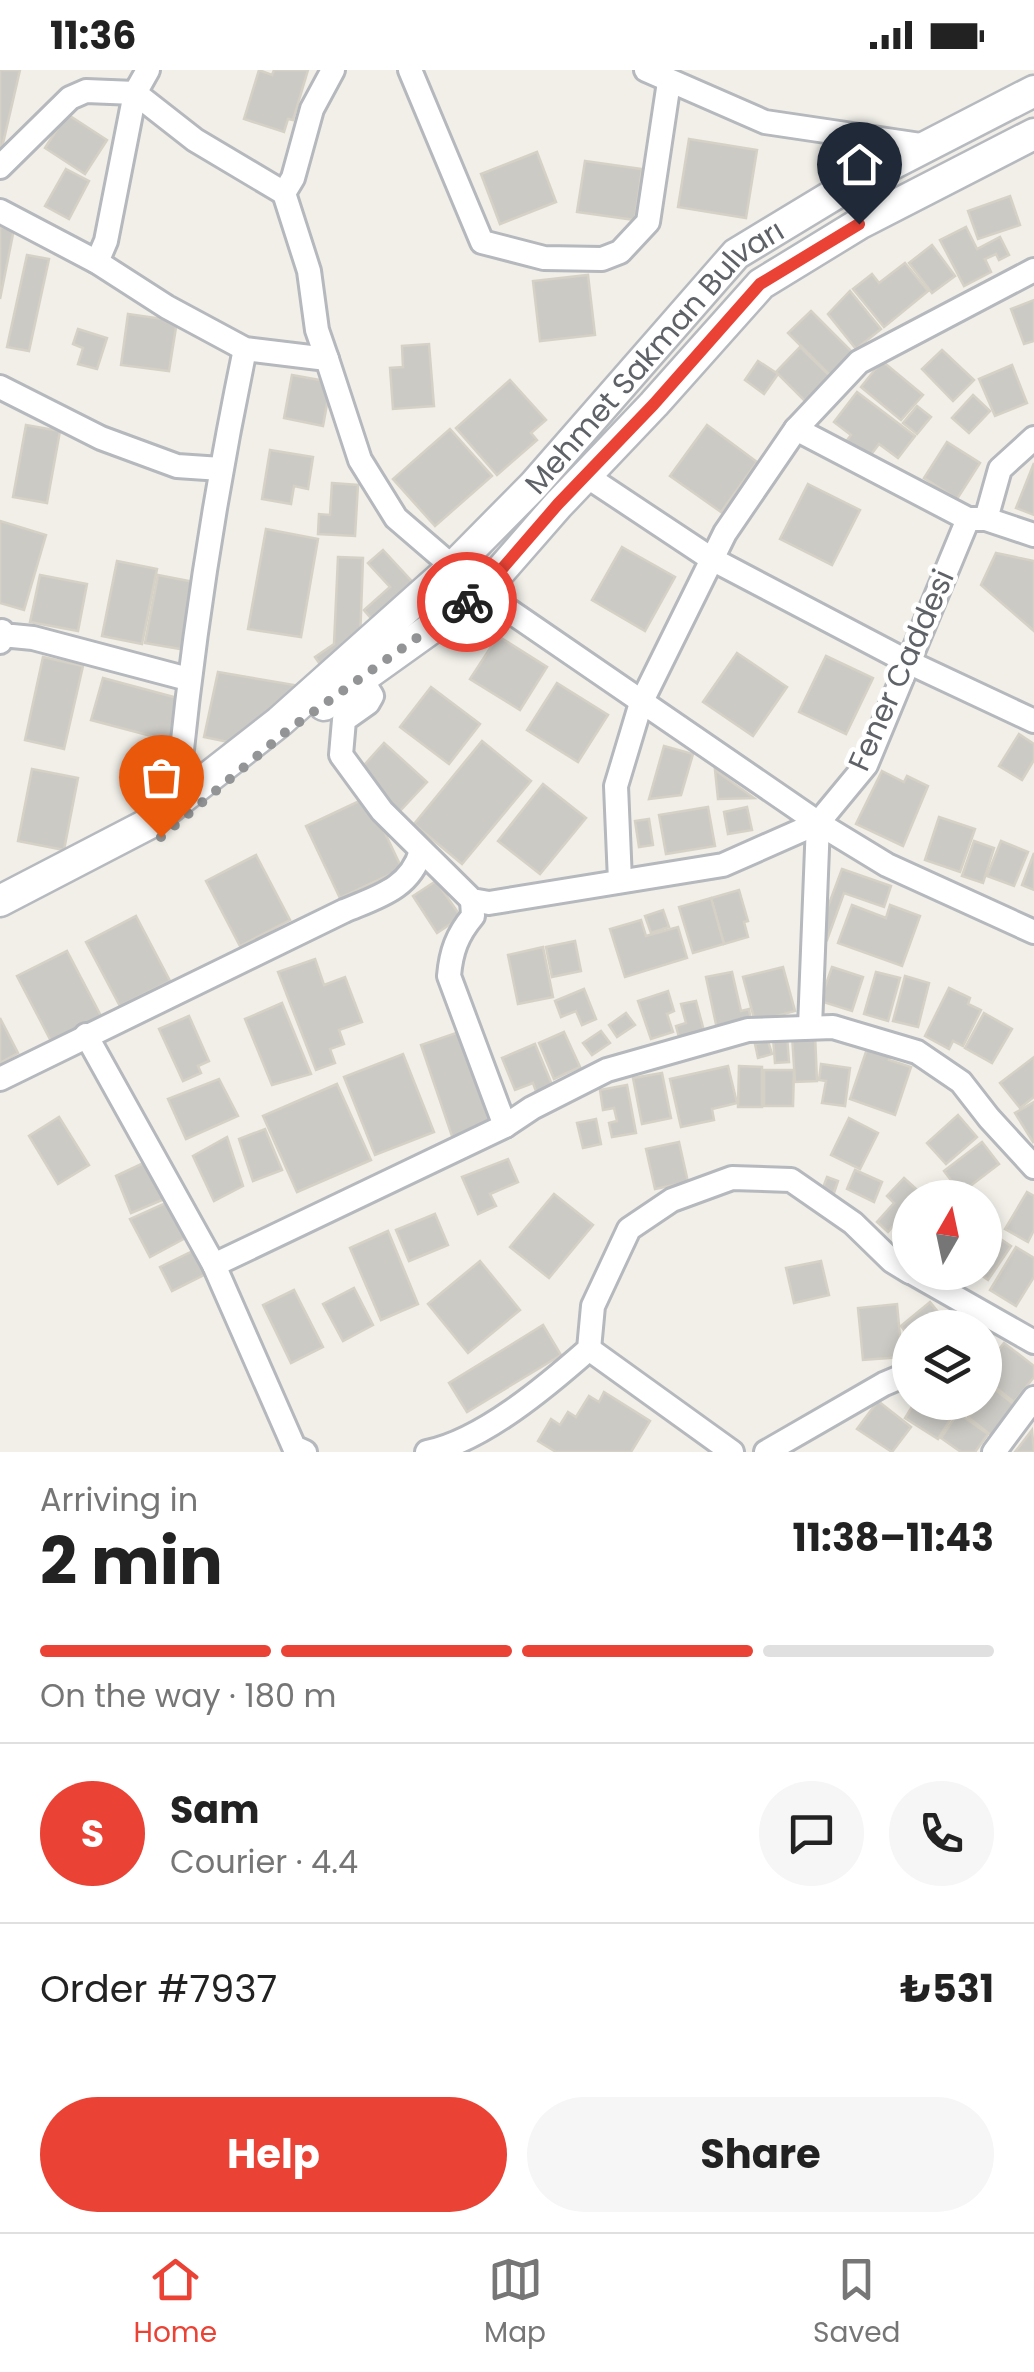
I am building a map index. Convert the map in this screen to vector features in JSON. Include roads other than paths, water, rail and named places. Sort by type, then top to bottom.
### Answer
[{"type":"main road","name":"Mehmet Sakman Bulvarı","points":[[0,901],[150,823],[279,722],[455,565],[534,486],[736,254],[840,191],[1034,91]]},
{"type":"main road","name":"Mehmet Sakman Bulvarı","points":[[0,915],[161,837],[288,730],[482,592],[760,284],[859,224],[1034,134]]},
{"type":"street","points":[[97,262],[106,241],[136,93],[148,70]]},
{"type":"street","points":[[284,193],[312,109],[333,70]]},
{"type":"street","points":[[410,70],[482,242],[544,258],[602,259],[620,252],[648,222],[669,82]]},
{"type":"street","points":[[646,70],[766,122],[927,146]]},
{"type":"street","points":[[0,167],[70,98],[86,91],[136,93],[195,140],[284,193],[309,271],[326,359],[360,460],[396,518],[482,592],[818,823],[887,865],[1034,932]]},
{"type":"street","points":[[0,211],[246,349],[326,359]]},
{"type":"street","points":[[620,881],[616,786],[640,702],[710,558],[796,429],[859,362],[1034,270]]},
{"type":"street","points":[[177,799],[188,680],[220,468],[246,349]]},
{"type":"street","points":[[0,387],[101,438],[147,455],[177,466],[220,468]]},
{"type":"street","points":[[796,429],[977,519],[1034,535]]},
{"type":"street","name":"Fener Caddesi","points":[[818,823],[866,764],[906,661],[1000,469],[1034,438]]},
{"type":"street","points":[[585,475],[710,558],[906,661],[1034,721]]},
{"type":"street","points":[[1,634],[33,638],[188,680]]},
{"type":"street","points":[[362,678],[372,696],[344,720],[341,755],[382,810],[472,900],[490,903],[722,865],[818,823]]},
{"type":"street","points":[[810,1027],[818,823]]},
{"type":"street","points":[[0,1079],[344,911],[393,891],[415,871],[420,851]]},
{"type":"street","points":[[472,900],[473,916],[461,930],[451,954],[448,976],[505,1126]]},
{"type":"street","points":[[214,1265],[505,1126],[607,1070],[748,1030],[833,1027],[916,1052],[961,1082],[1034,1166]]},
{"type":"street","points":[[86,1035],[214,1265],[294,1447],[305,1452]]},
{"type":"street","points":[[428,1452],[452,1447],[542,1390],[589,1349],[593,1306],[629,1229],[672,1200],[732,1178],[791,1180],[853,1223],[892,1261]]},
{"type":"street","points":[[937,1290],[966,1310]]},
{"type":"street","points":[[1002,1330],[1034,1342]]},
{"type":"street","points":[[589,1349],[732,1452]]},
{"type":"street","points":[[766,1452],[892,1381]]},
{"type":"street","points":[[994,1452],[1034,1398]]}]
